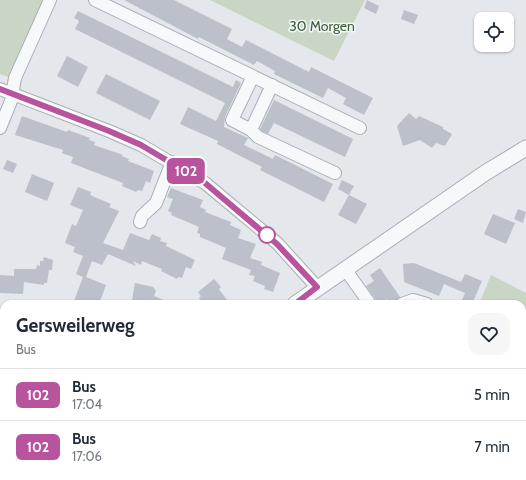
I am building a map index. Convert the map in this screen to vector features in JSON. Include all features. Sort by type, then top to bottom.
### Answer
[{"type":"street","points":[[6,91],[15,78],[50,0]]},
{"type":"street","points":[[95,0],[360,128]]},
{"type":"street","points":[[253,76],[232,120],[251,130],[258,137],[335,173]]},
{"type":"street","points":[[251,130],[272,86]]},
{"type":"street","points":[[0,128],[11,101],[6,91]]},
{"type":"street","points":[[6,91],[109,131],[141,145],[172,162],[205,183],[236,208],[277,244],[317,287]]},
{"type":"street","points":[[300,300],[317,287],[526,148]]},
{"type":"street","points":[[140,222],[142,216],[156,203],[172,162]]},
{"type":"street","points":[[345,269],[367,300]]},
{"type":"green space","points":[[0,0],[44,0],[8,77],[0,74]]},
{"type":"green space","name":"30 Morgen","points":[[210,0],[365,0],[334,61]]},
{"type":"green space","points":[[491,275],[526,293],[526,300],[481,300]]},
{"type":"building","points":[[124,0],[174,0],[232,29],[227,39],[242,47],[246,40],[309,72],[311,67],[373,98],[364,115],[343,104],[346,98],[328,88],[323,98],[274,74],[275,71],[257,61],[254,65],[199,37],[198,39]]},
{"type":"building","points":[[367,0],[379,6],[376,14],[364,8]]},
{"type":"building","points":[[404,10],[418,15],[414,24],[401,19]]},
{"type":"building","points":[[78,11],[233,87],[236,80],[241,83],[225,117],[224,127],[248,138],[244,145],[273,159],[275,155],[333,184],[324,202],[260,170],[262,167],[217,144],[218,141],[180,124],[188,107],[216,121],[225,103],[75,29],[79,21],[74,18]]},
{"type":"building","points":[[67,56],[88,67],[78,87],[57,76]]},
{"type":"building","points":[[106,74],[160,101],[150,120],[96,93]]},
{"type":"building","points":[[274,100],[353,139],[345,157],[274,123],[268,134],[262,131],[260,129]]},
{"type":"building","points":[[409,113],[416,119],[419,116],[443,127],[443,129],[452,134],[445,146],[436,143],[432,148],[420,140],[403,146],[397,126]]},
{"type":"building","points":[[22,116],[67,132],[68,130],[90,138],[89,140],[95,142],[94,145],[123,155],[122,156],[129,159],[128,161],[154,171],[150,183],[146,181],[142,191],[138,190],[136,192],[122,186],[123,183],[71,163],[73,157],[62,153],[63,150],[15,135]]},
{"type":"building","points":[[7,160],[17,164],[13,173],[3,169]]},
{"type":"building","points":[[32,174],[54,183],[47,201],[25,192]]},
{"type":"building","points":[[342,180],[354,186],[349,195],[338,189]]},
{"type":"building","points":[[78,187],[91,192],[90,195],[111,204],[109,207],[119,211],[103,243],[123,250],[130,233],[149,240],[152,234],[161,238],[160,241],[167,243],[166,246],[195,260],[191,269],[186,267],[182,278],[178,277],[177,279],[161,271],[162,269],[142,261],[141,265],[133,261],[136,266],[108,254],[102,265],[92,261],[86,277],[106,285],[100,300],[74,300],[83,277],[76,274],[83,256],[73,252],[75,247],[65,243],[72,224],[76,226],[83,210],[70,205]]},
{"type":"building","points":[[171,188],[203,200],[200,207],[206,210],[205,212],[231,222],[230,225],[241,230],[238,238],[256,244],[250,258],[262,262],[261,265],[280,273],[273,292],[264,289],[265,286],[253,281],[255,276],[249,275],[251,270],[222,259],[226,248],[200,237],[200,234],[197,233],[199,227],[171,215],[172,213],[168,211],[173,199],[167,197]]},
{"type":"building","points":[[349,195],[367,204],[356,224],[338,215]]},
{"type":"building","points":[[518,209],[526,212],[523,223],[514,219]]},
{"type":"building","points":[[493,214],[515,223],[506,244],[484,234]]},
{"type":"building","points":[[44,257],[53,260],[52,270],[49,270],[47,283],[44,283],[44,285],[24,282],[23,294],[0,293],[0,275],[14,276],[14,269],[36,269],[37,265],[40,266],[40,261],[43,261]]},
{"type":"building","points":[[414,263],[461,282],[465,274],[482,281],[474,300],[462,300],[465,293],[444,284],[439,296],[404,282],[403,264]]},
{"type":"building","points":[[380,268],[400,297],[397,300],[376,300],[366,286],[374,281],[370,275]]},
{"type":"building","points":[[214,279],[221,287],[219,289],[227,300],[200,300],[199,298],[201,296],[198,292]]},
{"type":"building","points":[[135,283],[153,287],[156,291],[154,296],[164,300],[132,300]]},
{"type":"bus line","name":"102","points":[[0,89],[141,145],[172,162],[205,183],[277,244],[317,287],[300,300]]}]
